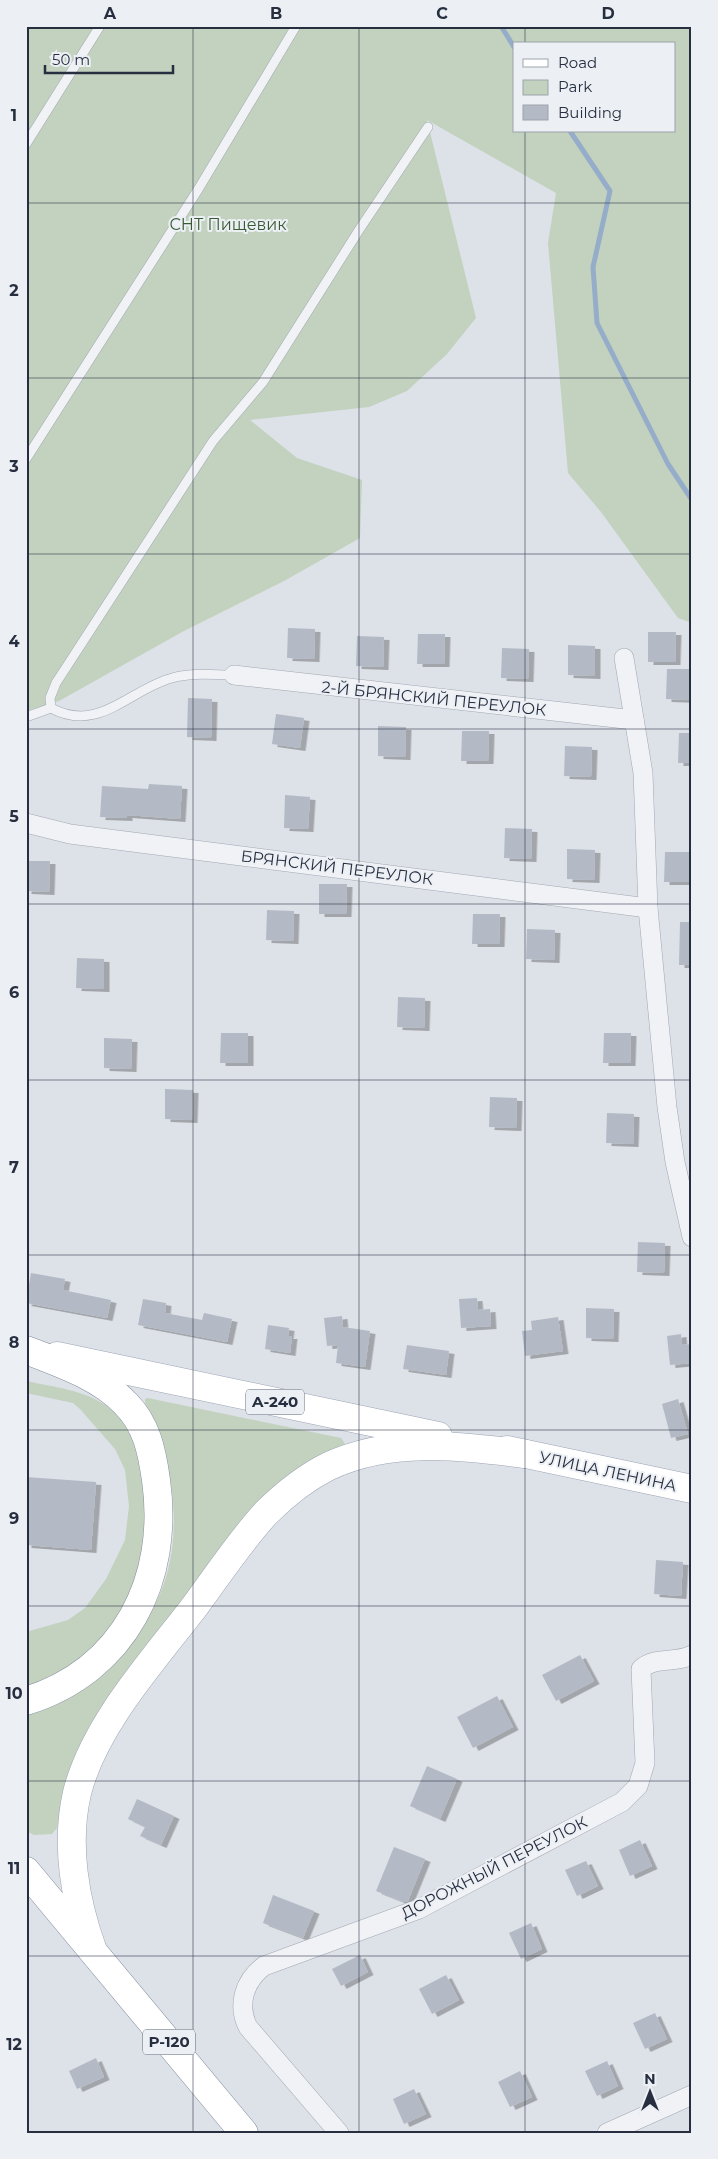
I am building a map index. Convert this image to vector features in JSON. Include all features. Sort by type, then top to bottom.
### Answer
[{"type":"main road","name":"А-240","points":[[26,1350],[525,1454]]},
{"type":"main road","points":[[26,1350],[95,1381],[126,1404],[138,1419],[150,1444],[159,1514],[159,1535],[152,1573],[146,1593],[127,1627],[98,1659],[81,1674],[64,1685],[26,1701]]},
{"type":"main road","points":[[93,1950],[82,1916],[73,1856],[74,1812],[86,1766],[99,1740],[121,1706],[265,1514],[285,1495],[321,1471],[358,1456],[386,1449],[455,1445],[525,1454]]},
{"type":"main road","name":"УЛИЦА ЛЕНИНА","points":[[525,1454],[685,1490]]},
{"type":"main road","name":"Р-120","points":[[26,1871],[244,2133]]},
{"type":"main road","points":[[26,1899],[93,1950]]},
{"type":"street","points":[[624,658],[642,773],[648,908],[667,1107],[675,1162],[692,1237]]},
{"type":"street","name":"2-Й БРЯНСКИЙ ПЕРЕУЛОК","points":[[234,675],[634,720]]},
{"type":"street","name":"БРЯНСКИЙ ПЕРЕУЛОК","points":[[26,822],[70,834],[648,908]]},
{"type":"street","name":"ДОРОЖНЫЙ ПЕРЕУЛОК","points":[[339,2133],[248,2027],[242,2016],[242,2003],[250,1980],[264,1966],[419,1909],[622,1802],[638,1786],[645,1764],[641,1669],[648,1663],[681,1661],[692,1655]]},
{"type":"street","points":[[607,2133],[692,2095]]},
{"type":"lane","points":[[26,144],[100,26]]},
{"type":"lane","points":[[26,459],[199,188],[296,26]]},
{"type":"lane","points":[[51,708],[50,698],[56,683],[213,441],[264,382],[359,230],[428,127]]},
{"type":"lane","points":[[26,718],[51,708],[66,715],[103,712],[121,705],[151,685],[171,678],[191,674],[234,675]]},
{"type":"green space","name":"СНТ Пищевик","points":[[26,26],[692,26],[692,623],[678,618],[601,512],[568,473],[548,243],[556,193],[427,120],[476,318],[447,354],[407,391],[369,407],[250,420],[297,458],[362,480],[360,538],[284,581],[182,632],[59,701],[26,711]]},
{"type":"green space","points":[[26,1381],[69,1390],[99,1401],[124,1423],[134,1442],[140,1462],[145,1521],[143,1558],[137,1582],[132,1595],[117,1620],[98,1643],[76,1663],[59,1674],[26,1689],[26,1632],[68,1620],[85,1608],[106,1579],[125,1540],[129,1506],[125,1470],[115,1449],[73,1403],[26,1393]]},
{"type":"green space","points":[[148,1398],[341,1438],[345,1444],[343,1448],[306,1465],[287,1477],[256,1505],[62,1802],[57,1828],[52,1834],[34,1835],[26,1831],[26,1715],[56,1704],[71,1695],[136,1632],[158,1598],[168,1571],[173,1543],[174,1513],[171,1484],[165,1455],[145,1403],[145,1399]]},
{"type":"building","points":[[288,628],[315,629],[314,659],[287,658]]},
{"type":"building","points":[[648,632],[676,632],[675,662],[648,662]]},
{"type":"building","points":[[418,634],[445,634],[444,664],[417,664]]},
{"type":"building","points":[[357,636],[384,637],[383,667],[356,666]]},
{"type":"building","points":[[568,645],[595,646],[595,676],[568,675]]},
{"type":"building","points":[[502,648],[529,649],[528,679],[501,678]]},
{"type":"building","points":[[667,669],[692,669],[692,700],[666,699]]},
{"type":"building","points":[[188,698],[212,699],[211,738],[187,737]]},
{"type":"building","points":[[276,714],[304,718],[300,748],[272,744]]},
{"type":"building","points":[[378,726],[406,727],[405,757],[378,756]]},
{"type":"building","points":[[462,731],[489,731],[488,761],[461,761]]},
{"type":"building","points":[[679,733],[692,733],[692,763],[678,763]]},
{"type":"building","points":[[565,746],[592,747],[591,777],[564,776]]},
{"type":"building","points":[[149,784],[182,786],[180,819],[127,815],[127,818],[100,817],[102,786],[148,789]]},
{"type":"building","points":[[285,795],[310,797],[308,829],[284,828]]},
{"type":"building","points":[[505,828],[532,829],[531,859],[504,858]]},
{"type":"building","points":[[567,849],[595,850],[594,880],[567,879]]},
{"type":"building","points":[[665,852],[692,852],[691,882],[664,882]]},
{"type":"building","points":[[26,861],[50,861],[49,892],[26,891]]},
{"type":"building","points":[[319,884],[347,884],[346,914],[319,914]]},
{"type":"building","points":[[267,910],[294,911],[293,941],[266,940]]},
{"type":"building","points":[[473,914],[500,914],[499,944],[472,944]]},
{"type":"building","points":[[680,922],[692,922],[692,965],[679,965]]},
{"type":"building","points":[[527,929],[555,930],[554,960],[526,959]]},
{"type":"building","points":[[77,958],[104,959],[104,989],[76,988]]},
{"type":"building","points":[[398,997],[425,998],[424,1028],[397,1027]]},
{"type":"building","points":[[221,1033],[248,1033],[248,1063],[220,1063]]},
{"type":"building","points":[[604,1033],[631,1033],[630,1063],[603,1063]]},
{"type":"building","points":[[104,1038],[132,1039],[131,1069],[104,1068]]},
{"type":"building","points":[[165,1089],[193,1090],[192,1120],[165,1119]]},
{"type":"building","points":[[490,1097],[517,1098],[516,1128],[489,1127]]},
{"type":"building","points":[[607,1113],[634,1114],[633,1144],[606,1143]]},
{"type":"building","points":[[638,1242],[665,1243],[664,1273],[637,1272]]},
{"type":"building","points":[[31,1273],[65,1279],[63,1290],[111,1300],[107,1318],[26,1303]]},
{"type":"building","points":[[477,1298],[478,1310],[490,1309],[491,1326],[461,1328],[459,1299]]},
{"type":"building","points":[[143,1299],[166,1303],[165,1313],[202,1320],[204,1313],[232,1319],[227,1342],[138,1325]]},
{"type":"building","points":[[586,1308],[614,1309],[613,1339],[586,1338]]},
{"type":"building","points":[[342,1316],[343,1327],[370,1331],[365,1367],[336,1363],[338,1345],[327,1346],[324,1318]]},
{"type":"building","points":[[558,1317],[563,1351],[525,1356],[522,1331],[532,1330],[531,1321]]},
{"type":"building","points":[[268,1325],[289,1328],[288,1336],[292,1336],[290,1353],[265,1349]]},
{"type":"building","points":[[681,1334],[682,1345],[692,1344],[692,1363],[670,1365],[667,1336]]},
{"type":"building","points":[[407,1345],[449,1351],[446,1375],[403,1369]]},
{"type":"building","points":[[678,1399],[688,1434],[671,1438],[662,1404]]},
{"type":"building","points":[[26,1477],[96,1482],[91,1550],[26,1545]]},
{"type":"building","points":[[656,1560],[683,1562],[681,1596],[654,1594]]},
{"type":"building","points":[[580,1655],[594,1681],[556,1701],[542,1675]]},
{"type":"building","points":[[497,1696],[513,1727],[473,1748],[457,1717]]},
{"type":"building","points":[[427,1766],[457,1779],[440,1819],[410,1806]]},
{"type":"building","points":[[137,1799],[174,1816],[161,1845],[140,1836],[145,1827],[128,1819]]},
{"type":"building","points":[[640,1840],[652,1866],[630,1876],[619,1850]]},
{"type":"building","points":[[394,1847],[425,1859],[408,1901],[404,1902],[376,1891]]},
{"type":"building","points":[[586,1861],[598,1886],[577,1896],[565,1870]]},
{"type":"building","points":[[273,1895],[314,1911],[303,1938],[263,1923]]},
{"type":"building","points":[[531,1923],[542,1949],[521,1959],[509,1933]]},
{"type":"building","points":[[360,1955],[368,1972],[341,1986],[332,1969]]},
{"type":"building","points":[[446,1975],[459,2000],[432,2014],[419,1989]]},
{"type":"building","points":[[655,2013],[667,2039],[645,2049],[633,2023]]},
{"type":"building","points":[[96,2058],[104,2077],[77,2089],[69,2071]]},
{"type":"building","points":[[607,2061],[618,2086],[597,2096],[585,2071]]},
{"type":"building","points":[[520,2071],[532,2097],[510,2107],[498,2082]]},
{"type":"building","points":[[414,2089],[426,2114],[404,2124],[393,2099]]},
{"type":"waterway","points":[[501,26],[513,45]]},
{"type":"waterway","points":[[571,132],[610,191],[593,267],[597,323],[668,464],[692,500]]}]
